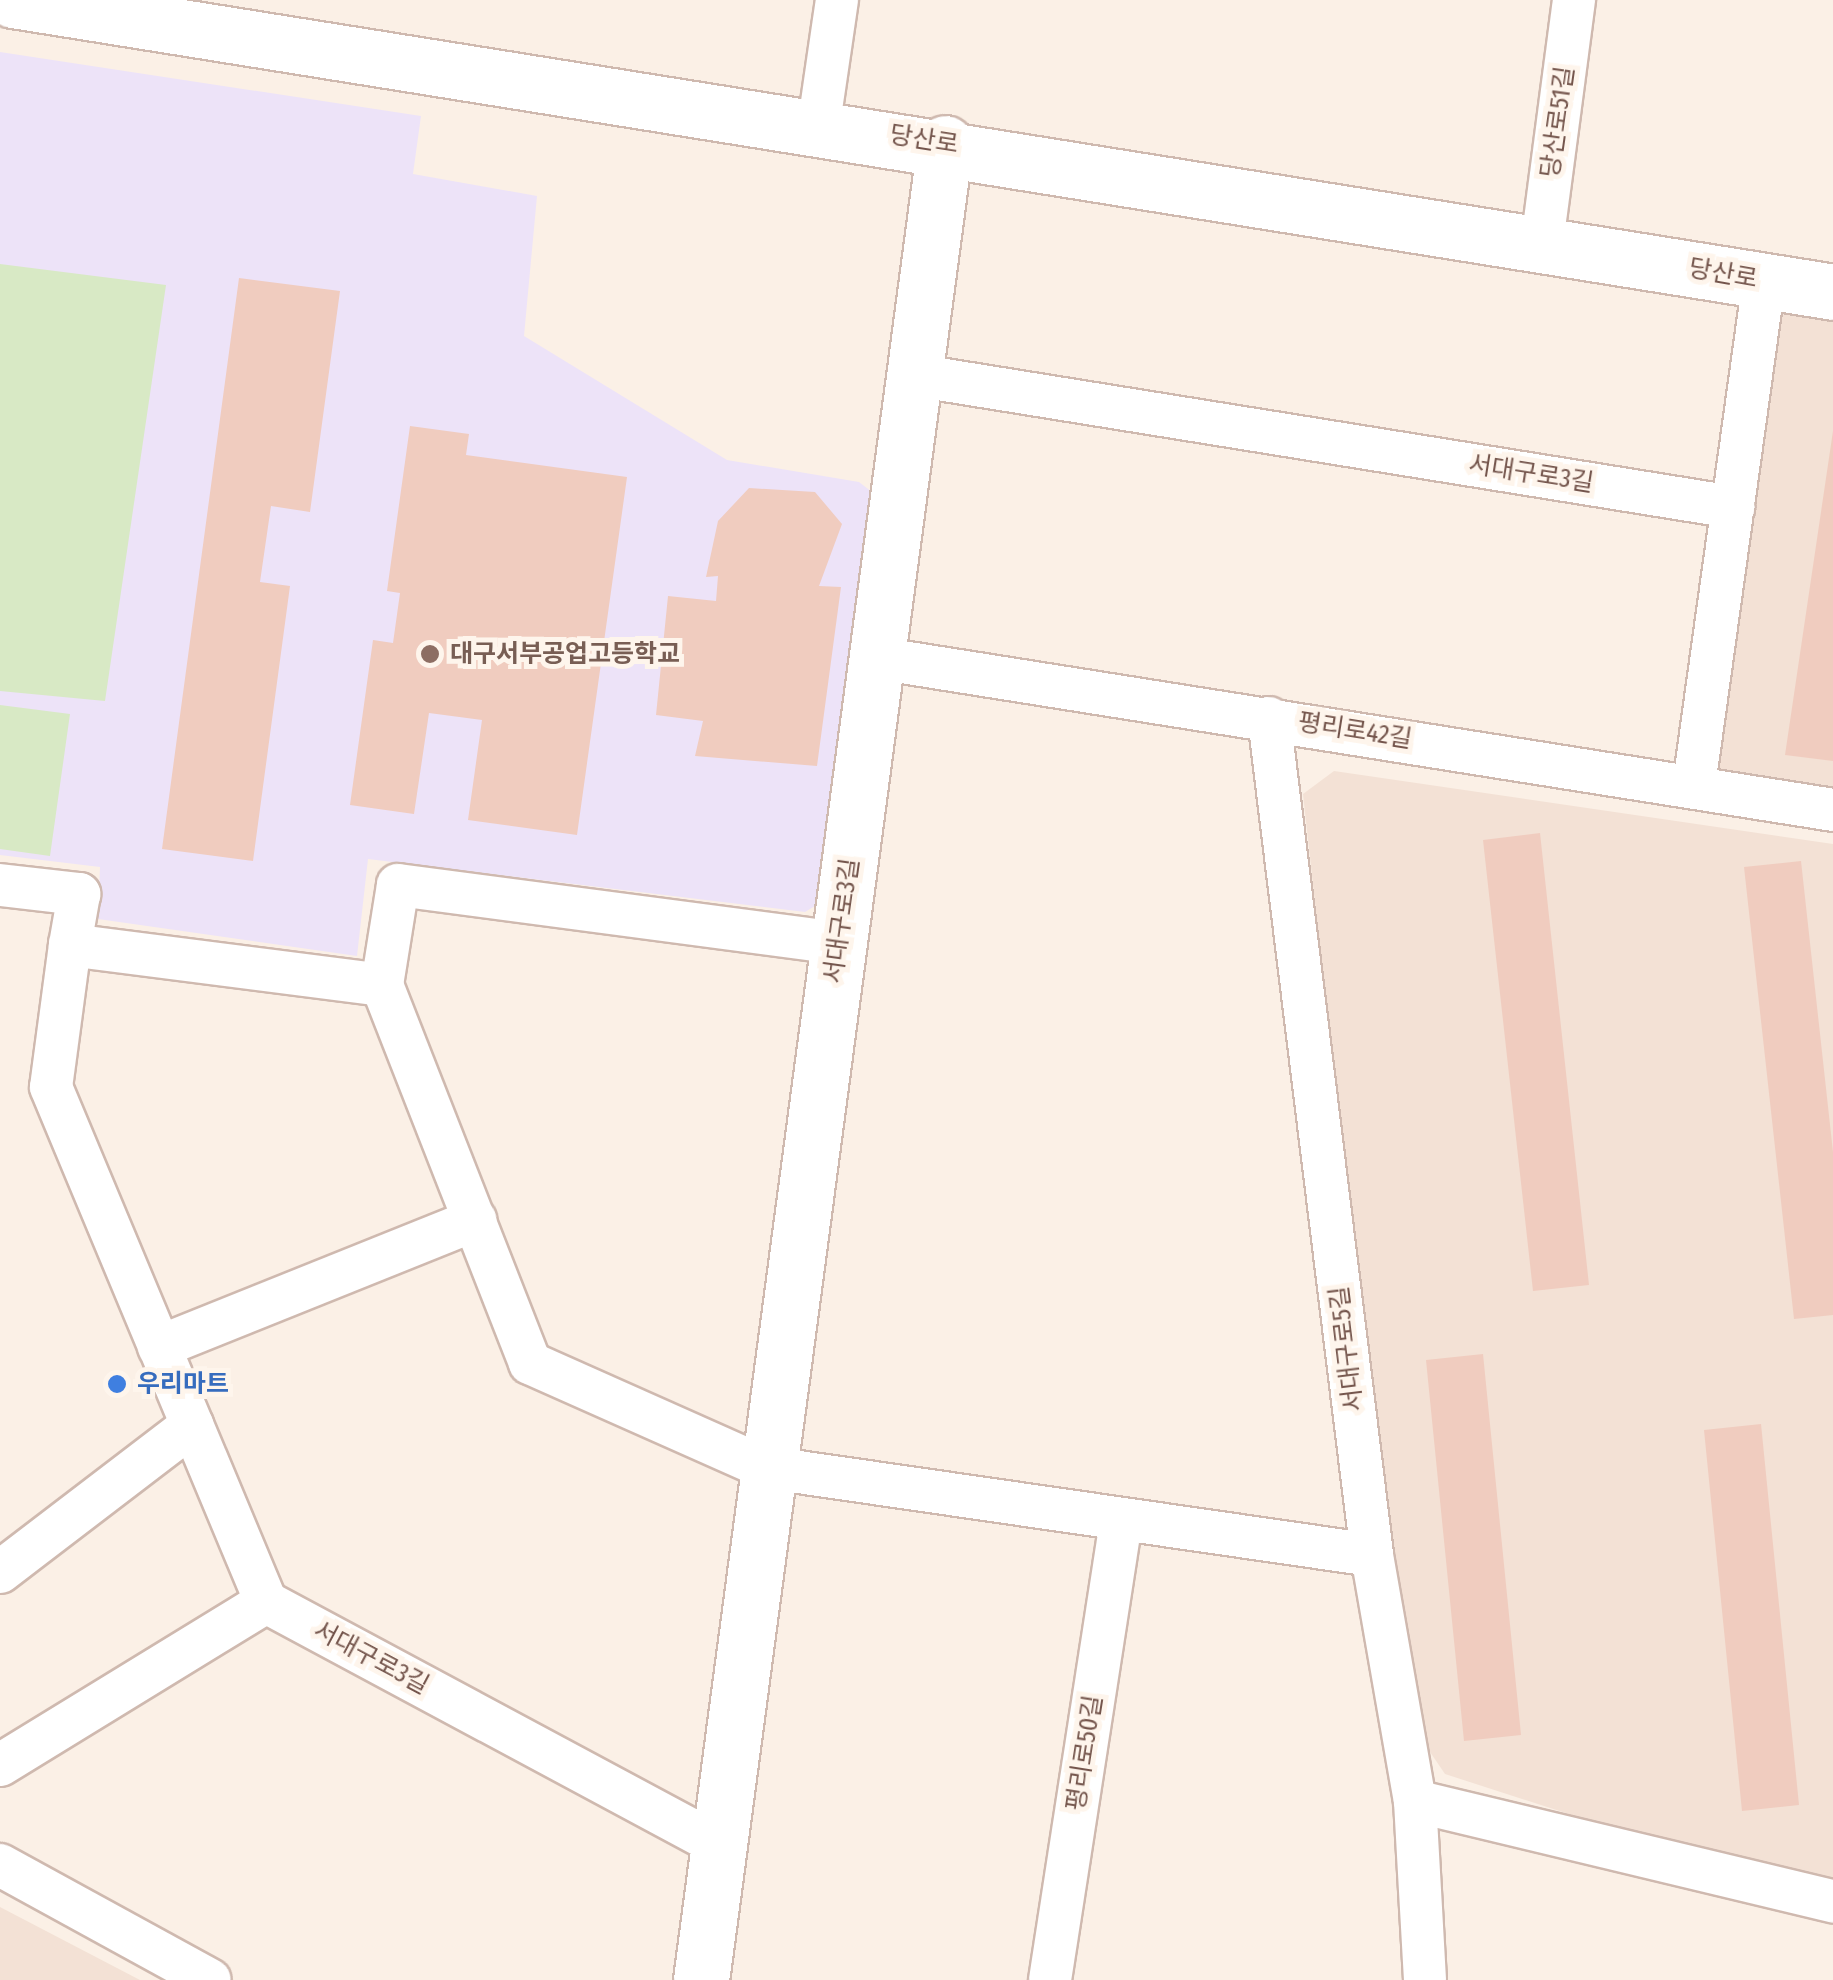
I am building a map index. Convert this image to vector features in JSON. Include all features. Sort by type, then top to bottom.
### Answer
[{"type":"street","name":"당산로","points":[[13,0],[117,8],[1833,292]]},
{"type":"street","points":[[819,123],[837,0]]},
{"type":"street","name":"당산로51길","points":[[1542,243],[1574,0]]},
{"type":"street","name":"서대구로3길","points":[[701,1980],[764,1467],[839,942],[945,142]]},
{"type":"street","points":[[1694,785],[1764,280]]},
{"type":"street","name":"서대구로3길","points":[[914,375],[1733,507]]},
{"type":"street","name":"평리로42길","points":[[876,658],[1833,810]]},
{"type":"street","name":"서대구로5길","points":[[1270,718],[1372,1555],[1415,1801],[1425,1980]]},
{"type":"street","points":[[0,885],[78,894],[51,1087],[266,1602],[0,1765]]},
{"type":"street","points":[[839,942],[398,886],[382,985],[530,1363],[764,1467],[1120,1526],[1372,1555]]},
{"type":"street","points":[[70,945],[382,985]]},
{"type":"street","points":[[160,1346],[475,1220]]},
{"type":"street","points":[[0,1572],[192,1424]]},
{"type":"street","name":"평리로50길","points":[[1050,1980],[1120,1526]]},
{"type":"street","name":"서대구로3길","points":[[266,1602],[719,1845]]},
{"type":"street","points":[[1415,1801],[1833,1901]]},
{"type":"street","points":[[0,1866],[210,1980]]},
{"type":"shaded area","name":"대구서부공업고등학교","points":[[0,52],[421,116],[413,174],[537,196],[524,336],[727,460],[859,482],[881,499],[825,900],[805,912],[368,859],[357,956],[98,919],[100,867],[0,855]]},
{"type":"shaded area","points":[[1764,281],[1833,298],[1833,802],[1694,785]]},
{"type":"shaded area","points":[[1334,771],[1833,844],[1833,1883],[1674,1848],[1445,1774],[1426,1746],[1385,1537],[1303,794]]},
{"type":"shaded area","points":[[0,1907],[140,1980],[0,1980]]},
{"type":"green space","points":[[0,264],[166,285],[105,701],[0,691]]},
{"type":"green space","points":[[0,705],[70,714],[50,856],[0,849]]},
{"type":"building","points":[[239,278],[340,291],[310,512],[271,506],[260,582],[290,586],[253,861],[162,849]]},
{"type":"building","points":[[410,426],[469,434],[466,455],[627,477],[577,835],[468,820],[482,720],[429,713],[414,814],[350,805],[373,640],[393,643],[400,593],[387,591]]},
{"type":"building","points":[[1833,431],[1833,761],[1785,755]]},
{"type":"building","points":[[749,488],[815,492],[842,524],[819,586],[841,587],[817,766],[695,756],[703,721],[656,715],[668,596],[716,601],[718,576],[706,577],[718,521]]},
{"type":"building","points":[[1540,833],[1589,1285],[1533,1291],[1483,840]]},
{"type":"building","points":[[1801,861],[1833,1152],[1833,1315],[1794,1319],[1744,867]]},
{"type":"building","points":[[1483,1354],[1521,1735],[1464,1741],[1426,1360]]},
{"type":"building","points":[[1761,1424],[1799,1805],[1742,1811],[1704,1430]]},
{"type":"place","name":"대구서부공업고등학교","points":[[430,654]]},
{"type":"place","name":"우리마트","points":[[117,1384]]}]
